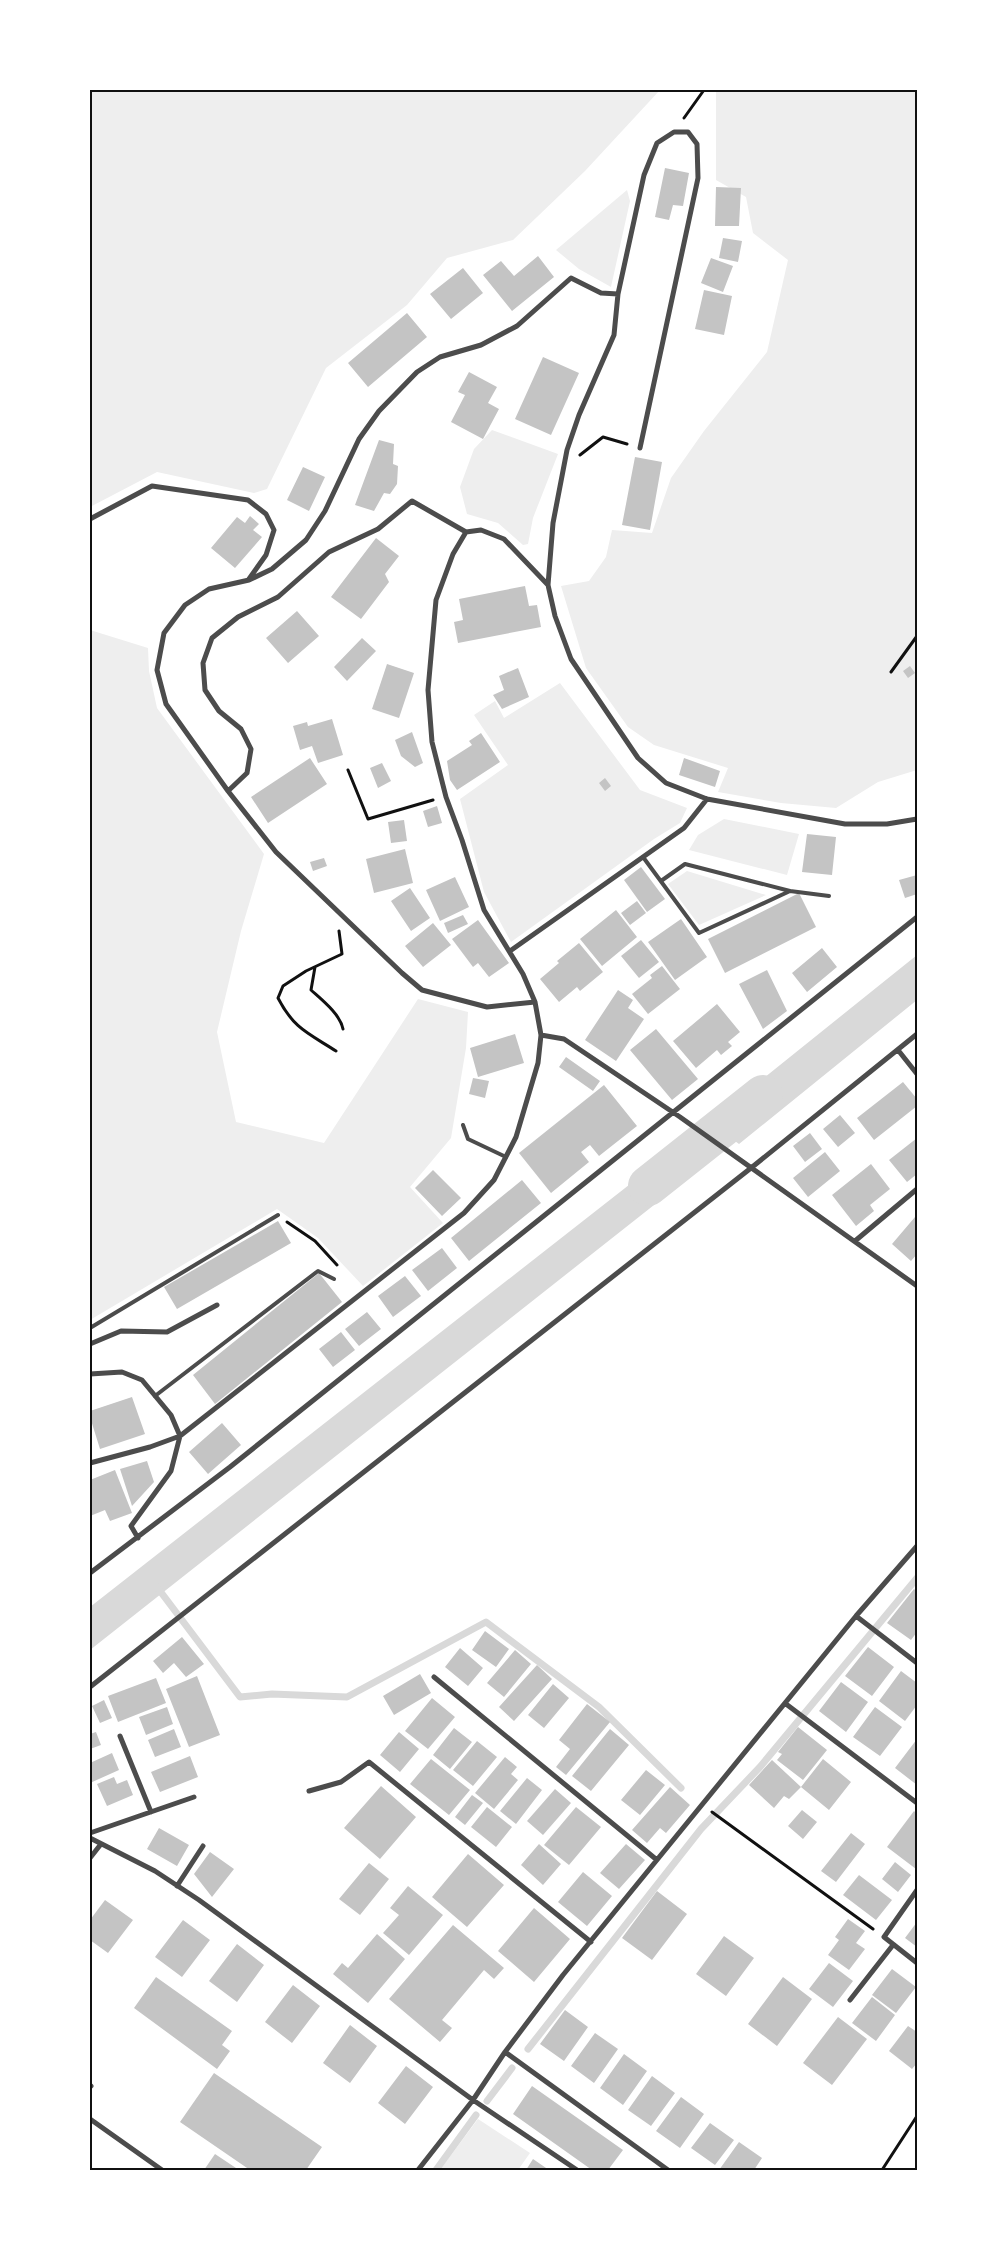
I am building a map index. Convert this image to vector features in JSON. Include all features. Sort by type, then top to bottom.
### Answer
[{"type":"street","points":[[640,448],[698,178],[697,144],[688,132],[674,132],[657,143],[644,175],[618,294],[614,335],[579,415],[564,467],[554,523],[548,585],[554,616],[571,659],[638,758],[666,783],[707,799],[845,824],[887,824],[917,819]]},
{"type":"street","points":[[535,1002],[487,1007],[422,990],[276,852],[228,791],[166,704],[157,670],[164,633],[184,605],[209,589],[249,580],[272,569],[306,540],[325,511],[359,439],[379,411],[417,372],[440,357],[481,345],[517,326],[571,278],[602,293],[618,294]]},
{"type":"street","points":[[90,519],[152,486],[248,500],[266,514],[274,530],[266,555],[249,580]]},
{"type":"street","points":[[228,791],[247,773],[251,749],[241,729],[218,711],[206,690],[203,663],[212,638],[238,617],[278,597],[329,552],[378,529],[412,501],[466,532],[481,530],[504,539],[548,585]]},
{"type":"street","points":[[90,1463],[150,1448],[180,1436],[464,1213],[494,1180],[516,1137],[538,1063],[541,1035],[535,1002],[510,951],[484,910],[446,797],[432,742],[428,690],[436,600],[453,554],[466,532]]},
{"type":"street","points":[[510,951],[684,828],[707,799]]},
{"type":"street","points":[[90,1573],[138,1538],[673,1113],[917,916]]},
{"type":"street","points":[[90,1687],[750,1168],[917,1034]]},
{"type":"street","points":[[541,1035],[564,1039],[680,1117],[917,1286]]},
{"type":"street","points":[[898,1050],[917,1074]]},
{"type":"street","points":[[855,1241],[917,1189]]},
{"type":"street","points":[[90,1344],[121,1331],[167,1332],[217,1305]]},
{"type":"street","points":[[90,1374],[122,1372],[142,1380],[171,1415],[180,1436],[171,1471],[131,1526],[138,1538]]},
{"type":"street","points":[[418,2170],[473,2100],[505,2052],[591,1942],[856,1616],[917,1546]]},
{"type":"street","points":[[856,1616],[917,1663]]},
{"type":"street","points":[[434,1677],[657,1860]]},
{"type":"street","points":[[786,1704],[917,1803]]},
{"type":"street","points":[[120,1736],[151,1812]]},
{"type":"street","points":[[309,1791],[341,1782],[369,1762],[591,1942]]},
{"type":"street","points":[[90,1833],[194,1797]]},
{"type":"street","points":[[90,1838],[155,1871],[473,2100],[577,2170]]},
{"type":"street","points":[[90,1858],[101,1844]]},
{"type":"street","points":[[177,1886],[203,1846]]},
{"type":"street","points":[[917,1890],[884,1937],[917,1963]]},
{"type":"street","points":[[850,2000],[893,1945]]},
{"type":"street","points":[[505,2052],[668,2170]]},
{"type":"street","points":[[90,2119],[162,2170]]},
{"type":"lane","points":[[643,857],[699,933],[790,891]]},
{"type":"lane","points":[[661,881],[685,864],[790,891],[829,896]]},
{"type":"lane","points":[[463,1125],[468,1139],[506,1157]]},
{"type":"lane","points":[[90,1328],[278,1215]]},
{"type":"lane","points":[[155,1396],[318,1271],[334,1279]]},
{"type":"path","points":[[674,132],[704,90]]},
{"type":"path","points":[[564,467],[603,437],[640,448]]},
{"type":"path","points":[[891,672],[917,636]]},
{"type":"path","points":[[348,770],[368,819],[446,797]]},
{"type":"path","points":[[336,1051],[303,1031],[288,1017],[278,998],[283,986],[342,954],[337,910]]},
{"type":"path","points":[[315,967],[311,990],[326,1004],[342,1024],[343,1029]]},
{"type":"path","points":[[278,1215],[315,1241],[339,1267]]},
{"type":"path","points":[[718,1816],[884,1937]]},
{"type":"path","points":[[882,2170],[917,2116]]},
{"type":"shaded area","points":[[90,90],[660,90],[585,171],[513,240],[447,258],[407,305],[326,368],[267,489],[254,493],[157,472],[90,507]]},
{"type":"shaded area","points":[[716,90],[917,90],[917,770],[878,782],[836,808],[781,803],[718,792],[728,768],[654,745],[628,727],[586,668],[561,586],[589,581],[606,557],[612,530],[652,533],[671,478],[704,431],[767,352],[788,260],[753,233],[746,197],[716,180]]},
{"type":"shaded area","points":[[627,190],[630,201],[611,287],[579,269],[556,250]]},
{"type":"shaded area","points":[[492,430],[558,454],[533,518],[528,544],[523,545],[498,523],[467,514],[460,487],[474,449]]},
{"type":"shaded area","points":[[90,630],[148,648],[149,671],[157,708],[264,854],[241,931],[217,1032],[236,1122],[324,1143],[418,999],[468,1012],[466,1048],[451,1138],[410,1187],[443,1223],[363,1286],[318,1238],[277,1209],[90,1320]]},
{"type":"shaded area","points":[[560,683],[640,790],[687,808],[680,823],[654,839],[511,942],[484,892],[460,799],[508,765],[474,715],[495,701],[504,718]]},
{"type":"shaded area","points":[[724,819],[799,834],[787,875],[689,850],[698,835]]},
{"type":"shaded area","points":[[687,871],[766,895],[699,925],[668,884]]},
{"type":"shaded area","points":[[917,955],[917,1000],[739,1144],[709,1122]]},
{"type":"shaded area","points":[[680,1145],[706,1164],[90,1650],[90,1607]]},
{"type":"shaded area","points":[[478,2119],[530,2153],[518,2170],[440,2170]]},
{"type":"building","points":[[665,168],[689,173],[683,206],[673,205],[669,220],[655,217]]},
{"type":"building","points":[[716,187],[741,188],[739,226],[715,226]]},
{"type":"building","points":[[723,238],[742,241],[738,262],[719,258]]},
{"type":"building","points":[[538,256],[554,277],[512,311],[483,275],[501,261],[514,276]]},
{"type":"building","points":[[711,258],[733,266],[723,292],[701,283]]},
{"type":"building","points":[[463,268],[483,293],[451,319],[430,294]]},
{"type":"building","points":[[704,290],[732,296],[724,335],[695,329]]},
{"type":"building","points":[[407,313],[427,337],[368,387],[348,363]]},
{"type":"building","points":[[543,357],[579,373],[551,435],[515,419]]},
{"type":"building","points":[[469,372],[497,387],[488,403],[499,409],[483,439],[451,422],[465,395],[458,392]]},
{"type":"building","points":[[379,440],[394,444],[393,464],[398,466],[397,484],[390,494],[384,493],[374,511],[355,505]]},
{"type":"building","points":[[635,457],[662,462],[650,530],[622,525]]},
{"type":"building","points":[[303,467],[325,477],[309,511],[287,500]]},
{"type":"building","points":[[250,516],[259,524],[253,530],[262,537],[235,568],[211,548],[237,517],[245,523]]},
{"type":"building","points":[[376,538],[399,556],[385,574],[389,582],[361,619],[331,597]]},
{"type":"building","points":[[525,586],[529,606],[537,605],[541,627],[458,643],[454,622],[463,620],[459,599]]},
{"type":"building","points":[[297,611],[319,636],[288,663],[266,638]]},
{"type":"building","points":[[362,638],[376,651],[347,681],[334,667]]},
{"type":"building","points":[[387,664],[414,673],[399,718],[372,709]]},
{"type":"building","points":[[910,666],[915,673],[908,678],[903,671]]},
{"type":"building","points":[[518,668],[529,697],[502,709],[493,695],[504,690],[499,676]]},
{"type":"building","points":[[332,719],[343,755],[318,763],[312,746],[300,750],[293,726],[307,722],[308,726]]},
{"type":"building","points":[[412,732],[423,763],[415,767],[401,756],[395,740]]},
{"type":"building","points":[[481,733],[500,762],[457,790],[450,780],[447,761],[472,745],[469,741]]},
{"type":"building","points":[[310,758],[327,784],[268,823],[251,797]]},
{"type":"building","points":[[684,758],[720,771],[715,787],[679,775]]},
{"type":"building","points":[[382,763],[391,781],[378,788],[370,768]]},
{"type":"building","points":[[605,778],[611,786],[605,791],[599,783]]},
{"type":"building","points":[[437,806],[442,823],[428,827],[423,811]]},
{"type":"building","points":[[404,820],[407,841],[391,843],[388,822]]},
{"type":"building","points":[[807,834],[836,837],[832,875],[802,872]]},
{"type":"building","points":[[405,849],[413,883],[374,893],[366,859]]},
{"type":"building","points":[[324,858],[327,866],[313,871],[310,862]]},
{"type":"building","points":[[641,867],[665,899],[647,912],[624,880]]},
{"type":"building","points":[[917,875],[917,894],[905,898],[899,880]]},
{"type":"building","points":[[455,877],[469,907],[440,921],[426,890]]},
{"type":"building","points":[[410,888],[430,918],[411,931],[391,901]]},
{"type":"building","points":[[799,893],[816,927],[725,973],[708,939]]},
{"type":"building","points":[[637,901],[646,913],[630,925],[621,913]]},
{"type":"building","points":[[616,910],[637,937],[602,966],[580,939]]},
{"type":"building","points":[[463,915],[468,924],[448,933],[444,923]]},
{"type":"building","points":[[681,919],[707,957],[675,980],[648,942]]},
{"type":"building","points":[[478,920],[509,963],[489,977],[478,963],[473,967],[452,939]]},
{"type":"building","points":[[433,923],[451,945],[423,967],[405,946]]},
{"type":"building","points":[[641,940],[659,962],[639,978],[621,956]]},
{"type":"building","points":[[579,943],[603,972],[580,991],[577,987],[559,1002],[540,979],[559,963],[557,961]]},
{"type":"building","points":[[822,948],[837,967],[807,992],[792,973]]},
{"type":"building","points":[[662,966],[680,989],[648,1014],[632,994],[652,978],[650,975]]},
{"type":"building","points":[[767,970],[787,1011],[763,1029],[739,984]]},
{"type":"building","points":[[618,990],[633,1000],[628,1008],[644,1019],[616,1061],[585,1040]]},
{"type":"building","points":[[717,1004],[740,1032],[728,1042],[732,1046],[721,1055],[717,1050],[696,1068],[673,1041]]},
{"type":"building","points":[[656,1029],[698,1079],[672,1100],[630,1050]]},
{"type":"building","points":[[515,1034],[524,1063],[478,1077],[470,1048]]},
{"type":"building","points":[[566,1057],[600,1081],[593,1091],[559,1067]]},
{"type":"building","points":[[473,1078],[489,1081],[485,1098],[469,1094]]},
{"type":"building","points":[[903,1082],[917,1099],[917,1106],[874,1140],[857,1118]]},
{"type":"building","points":[[604,1085],[637,1126],[599,1156],[590,1145],[581,1152],[589,1162],[551,1193],[519,1153]]},
{"type":"building","points":[[840,1115],[855,1133],[838,1147],[823,1129]]},
{"type":"building","points":[[810,1133],[822,1149],[805,1162],[793,1146]]},
{"type":"building","points":[[917,1138],[917,1174],[907,1182],[889,1160]]},
{"type":"building","points":[[825,1152],[840,1171],[808,1197],[793,1178]]},
{"type":"building","points":[[871,1164],[890,1189],[870,1205],[874,1211],[856,1226],[832,1195]]},
{"type":"building","points":[[433,1170],[461,1198],[442,1216],[415,1188]]},
{"type":"building","points":[[522,1180],[541,1203],[469,1261],[451,1238]]},
{"type":"building","points":[[915,1217],[917,1219],[917,1254],[911,1261],[892,1244]]},
{"type":"building","points":[[278,1221],[291,1243],[177,1309],[164,1287]]},
{"type":"building","points":[[442,1248],[457,1268],[428,1291],[412,1270]]},
{"type":"building","points":[[319,1273],[342,1302],[215,1404],[193,1375]]},
{"type":"building","points":[[405,1276],[421,1296],[393,1317],[378,1296]]},
{"type":"building","points":[[367,1312],[381,1329],[359,1346],[345,1329]]},
{"type":"building","points":[[341,1332],[355,1350],[333,1367],[319,1349]]},
{"type":"building","points":[[132,1397],[145,1434],[100,1449],[90,1417],[90,1411]]},
{"type":"building","points":[[222,1423],[241,1445],[208,1474],[189,1452]]},
{"type":"building","points":[[147,1461],[154,1482],[132,1506],[120,1469]]},
{"type":"building","points":[[115,1470],[132,1513],[110,1521],[105,1510],[90,1516],[90,1480]]},
{"type":"building","points":[[914,1589],[917,1592],[917,1632],[911,1640],[887,1623]]},
{"type":"building","points":[[485,1631],[509,1649],[496,1667],[472,1650]]},
{"type":"building","points":[[182,1637],[204,1664],[186,1677],[174,1663],[163,1673],[153,1661]]},
{"type":"building","points":[[868,1647],[894,1667],[872,1696],[845,1676]]},
{"type":"building","points":[[460,1648],[483,1668],[468,1686],[445,1667]]},
{"type":"building","points":[[515,1650],[531,1664],[504,1697],[487,1683]]},
{"type":"building","points":[[537,1665],[552,1679],[514,1721],[499,1707]]},
{"type":"building","points":[[901,1671],[917,1683],[917,1705],[905,1721],[879,1701]]},
{"type":"building","points":[[420,1674],[431,1693],[394,1715],[383,1696]]},
{"type":"building","points":[[197,1676],[220,1735],[189,1747],[166,1689]]},
{"type":"building","points":[[156,1678],[166,1703],[118,1722],[108,1696]]},
{"type":"building","points":[[841,1682],[868,1702],[846,1732],[819,1711]]},
{"type":"building","points":[[553,1684],[569,1698],[544,1728],[528,1715]]},
{"type":"building","points":[[432,1698],[455,1717],[428,1749],[405,1731]]},
{"type":"building","points":[[104,1700],[112,1718],[100,1723],[92,1706]]},
{"type":"building","points":[[587,1704],[610,1722],[566,1775],[556,1767],[570,1749],[559,1740]]},
{"type":"building","points":[[167,1707],[173,1724],[146,1735],[139,1717]]},
{"type":"building","points":[[875,1707],[902,1727],[880,1756],[853,1737]]},
{"type":"building","points":[[798,1727],[827,1750],[803,1780],[777,1760],[782,1754],[778,1752]]},
{"type":"building","points":[[454,1728],[472,1742],[450,1769],[433,1755]]},
{"type":"building","points":[[174,1729],[181,1747],[155,1757],[148,1740]]},
{"type":"building","points":[[610,1729],[629,1745],[591,1791],[572,1776]]},
{"type":"building","points":[[96,1732],[101,1745],[90,1749],[90,1734]]},
{"type":"building","points":[[399,1732],[419,1749],[400,1772],[380,1755]]},
{"type":"building","points":[[917,1739],[917,1785],[895,1768]]},
{"type":"building","points":[[477,1741],[497,1757],[473,1786],[453,1770]]},
{"type":"building","points":[[112,1753],[119,1770],[90,1783],[90,1763]]},
{"type":"building","points":[[190,1756],[198,1777],[160,1792],[151,1772]]},
{"type":"building","points":[[505,1757],[517,1767],[511,1774],[518,1780],[494,1809],[475,1793]]},
{"type":"building","points":[[431,1759],[470,1790],[449,1815],[410,1784]]},
{"type":"building","points":[[823,1759],[851,1782],[829,1810],[801,1787]]},
{"type":"building","points":[[772,1760],[801,1787],[789,1799],[784,1796],[774,1808],[749,1785]]},
{"type":"building","points":[[646,1770],[665,1785],[640,1815],[621,1800]]},
{"type":"building","points":[[114,1777],[117,1784],[127,1780],[133,1795],[107,1806],[97,1784]]},
{"type":"building","points":[[527,1778],[542,1790],[516,1824],[500,1811]]},
{"type":"building","points":[[381,1786],[416,1817],[380,1859],[344,1828]]},
{"type":"building","points":[[670,1787],[690,1805],[666,1833],[660,1828],[647,1843],[632,1830]]},
{"type":"building","points":[[555,1789],[571,1803],[543,1835],[527,1821]]},
{"type":"building","points":[[472,1795],[483,1803],[465,1825],[455,1817]]},
{"type":"building","points":[[487,1807],[512,1827],[496,1847],[471,1827]]},
{"type":"building","points":[[576,1807],[601,1827],[569,1865],[544,1845]]},
{"type":"building","points":[[802,1810],[817,1822],[803,1839],[788,1826]]},
{"type":"building","points":[[914,1811],[917,1814],[916,1869],[887,1847]]},
{"type":"building","points":[[159,1828],[189,1845],[177,1866],[147,1849]]},
{"type":"building","points":[[851,1833],[865,1844],[836,1882],[821,1871]]},
{"type":"building","points":[[539,1844],[561,1864],[543,1885],[521,1865]]},
{"type":"building","points":[[626,1844],[645,1860],[619,1889],[600,1873]]},
{"type":"building","points":[[210,1852],[234,1869],[212,1897],[194,1874]]},
{"type":"building","points":[[468,1854],[504,1885],[467,1927],[432,1897]]},
{"type":"building","points":[[895,1862],[911,1875],[898,1892],[882,1879]]},
{"type":"building","points":[[369,1863],[389,1879],[360,1915],[339,1899]]},
{"type":"building","points":[[583,1872],[612,1896],[587,1926],[558,1902]]},
{"type":"building","points":[[859,1875],[892,1900],[876,1920],[843,1895]]},
{"type":"building","points":[[408,1886],[443,1915],[409,1955],[383,1933],[399,1915],[390,1908]]},
{"type":"building","points":[[657,1891],[687,1914],[652,1960],[622,1938]]},
{"type":"building","points":[[105,1900],[133,1920],[108,1953],[90,1940],[90,1920]]},
{"type":"building","points":[[534,1908],[570,1939],[534,1982],[498,1951]]},
{"type":"building","points":[[848,1919],[865,1931],[856,1943],[865,1949],[849,1970],[828,1955],[839,1940],[835,1937]]},
{"type":"building","points":[[183,1920],[210,1940],[182,1977],[155,1957]]},
{"type":"building","points":[[917,1922],[917,1947],[905,1938]]},
{"type":"building","points":[[453,1925],[504,1968],[494,1979],[484,1970],[442,2020],[452,2028],[440,2042],[389,1999]]},
{"type":"building","points":[[377,1934],[405,1959],[368,2003],[333,1974],[342,1963],[348,1968]]},
{"type":"building","points":[[724,1936],[754,1958],[726,1996],[696,1974]]},
{"type":"building","points":[[237,1944],[264,1965],[237,2002],[209,1981]]},
{"type":"building","points":[[829,1963],[853,1981],[833,2007],[809,1989]]},
{"type":"building","points":[[892,1969],[916,1987],[896,2013],[872,1995]]},
{"type":"building","points":[[156,1977],[232,2031],[222,2045],[230,2051],[217,2069],[134,2008]]},
{"type":"building","points":[[783,1977],[812,1999],[777,2046],[748,2024]]},
{"type":"building","points":[[293,1985],[320,2006],[292,2043],[265,2022]]},
{"type":"building","points":[[872,1997],[895,2015],[876,2041],[852,2023]]},
{"type":"building","points":[[565,2010],[588,2027],[564,2061],[540,2044]]},
{"type":"building","points":[[838,2017],[867,2039],[832,2085],[803,2063]]},
{"type":"building","points":[[350,2025],[377,2046],[350,2083],[323,2063]]},
{"type":"building","points":[[908,2026],[917,2032],[917,2063],[912,2069],[889,2051]]},
{"type":"building","points":[[595,2033],[618,2049],[594,2083],[571,2066]]},
{"type":"building","points":[[624,2054],[647,2071],[623,2105],[600,2088]]},
{"type":"building","points":[[406,2066],[433,2087],[405,2124],[378,2103]]},
{"type":"building","points":[[214,2073],[322,2147],[306,2170],[250,2170],[180,2122]]},
{"type":"building","points":[[652,2076],[675,2093],[651,2126],[628,2110]]},
{"type":"building","points":[[532,2086],[623,2150],[608,2170],[592,2170],[513,2114]]},
{"type":"building","points":[[681,2097],[704,2114],[680,2148],[656,2131]]},
{"type":"building","points":[[710,2123],[734,2140],[715,2165],[691,2148]]},
{"type":"building","points":[[739,2142],[762,2158],[754,2170],[719,2170]]},
{"type":"building","points":[[215,2154],[239,2170],[204,2170]]},
{"type":"building","points":[[533,2159],[549,2170],[526,2170]]},
{"type":"waterway","points":[[648,1186],[763,1095]]},
{"type":"waterway","points":[[528,2049],[701,1829],[760,1767],[917,1578]]},
{"type":"waterway","points":[[157,1587],[240,1697],[272,1694],[347,1697],[486,1622],[599,1707],[681,1788]]},
{"type":"waterway","points":[[487,2101],[512,2068]]},
{"type":"waterway","points":[[436,2170],[476,2115]]}]
